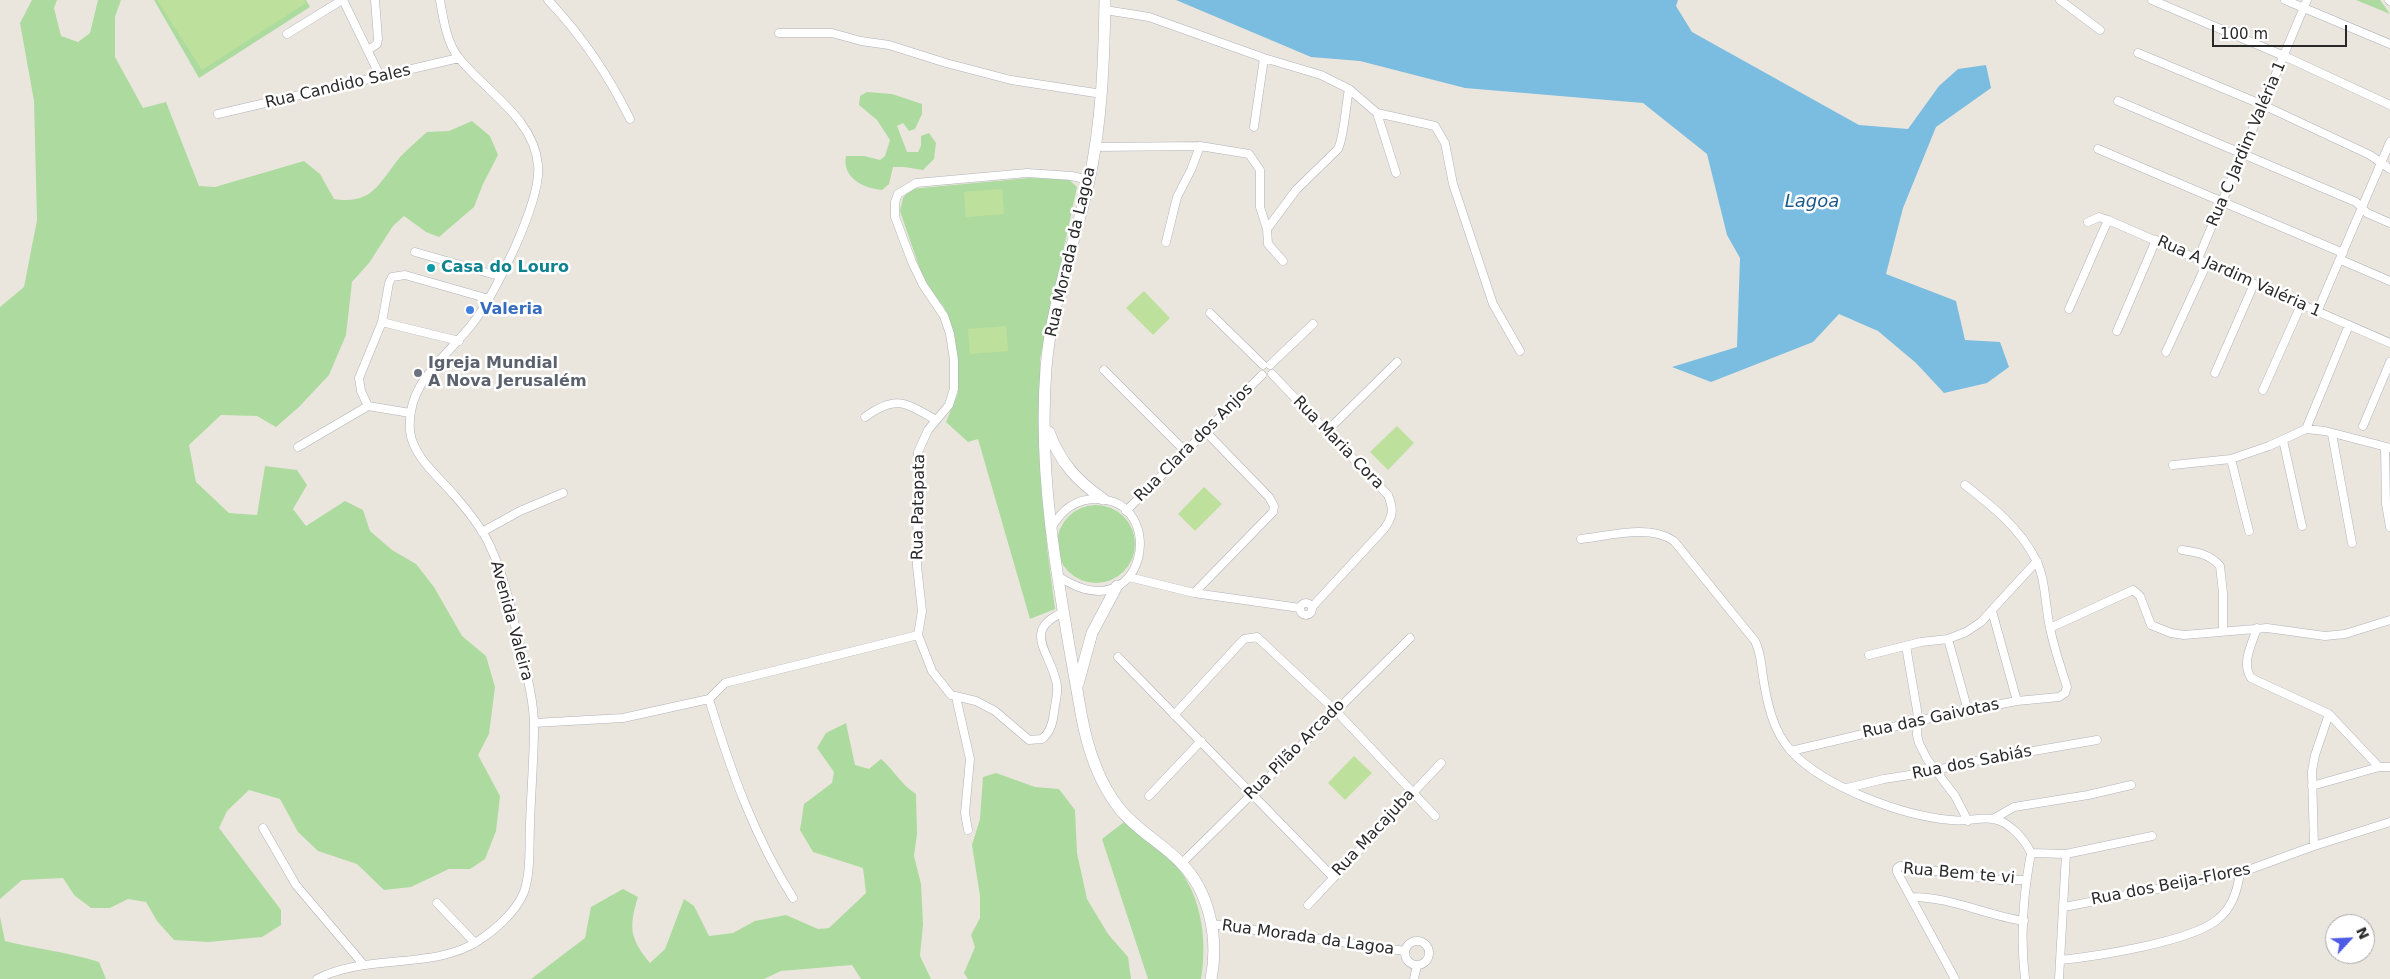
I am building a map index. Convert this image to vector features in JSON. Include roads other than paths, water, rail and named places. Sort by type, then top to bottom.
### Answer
[{"type":"street","points":[[287,34],[342,0],[380,78]]},
{"type":"street","points":[[368,50],[377,44],[378,39],[375,0]]},
{"type":"street","name":"Avenida Valeira","points":[[317,979],[341,969],[363,964],[434,956],[475,943],[508,916],[525,889],[534,723],[528,685],[508,595],[491,547],[482,532],[457,498],[424,461],[416,449],[411,439],[410,413],[419,387],[429,372],[458,341],[489,298],[521,230],[533,197],[539,174],[538,162],[532,139],[522,125],[459,58],[451,42],[440,0]]},
{"type":"street","points":[[548,0],[587,44],[616,91],[630,119]]},
{"type":"street","points":[[2060,0],[2100,30]]},
{"type":"street","points":[[2152,0],[2284,56],[2390,105]]},
{"type":"street","points":[[2285,0],[2390,44]]},
{"type":"street","name":"Rua C Jardim Valéria 1","points":[[2198,259],[2223,204],[2307,0]]},
{"type":"street","points":[[1105,5],[1149,17],[1264,58],[1321,75],[1349,89],[1377,113],[1395,119],[1435,126],[1441,133],[1449,158],[1456,192],[1493,304],[1506,323],[1520,351]]},
{"type":"street","name":"Rua Morada da Lagoa","points":[[1105,5],[1102,94],[1089,180],[1054,313],[1046,368],[1045,421],[1050,530],[1090,753],[1107,792],[1121,810],[1182,863],[1204,898],[1212,924],[1214,952],[1211,979]]},
{"type":"street","points":[[779,34],[832,32],[861,41],[889,45],[946,63],[1011,80],[1102,94]]},
{"type":"street","points":[[2138,53],[2263,105],[2370,155],[2381,164],[2390,168]]},
{"type":"street","name":"Rua Candido Sales","points":[[218,114],[380,78],[459,58]]},
{"type":"street","points":[[1254,127],[1264,58]]},
{"type":"street","points":[[1267,229],[1296,190],[1338,149],[1342,141],[1341,131],[1349,89]]},
{"type":"street","points":[[2118,101],[2356,202],[2362,209],[2390,223]]},
{"type":"street","points":[[1377,113],[1396,173]]},
{"type":"street","points":[[2318,312],[2390,142]]},
{"type":"street","points":[[1166,242],[1178,197],[1200,146]]},
{"type":"street","points":[[1094,147],[1200,146],[1249,154],[1260,170],[1260,207],[1267,229],[1268,244],[1283,261]]},
{"type":"street","points":[[2098,149],[2342,257],[2390,281]]},
{"type":"street","name":"Rua Patapata","points":[[918,635],[922,611],[917,566],[918,462],[923,437],[943,413],[952,398],[954,389],[953,351],[944,316],[923,286],[895,217],[895,202],[898,194],[916,183],[1027,174],[1072,176],[1089,180]]},
{"type":"street","name":"Rua A Jardim Valéria 1","points":[[2088,222],[2093,218],[2108,220],[2390,342]]},
{"type":"street","points":[[2069,308],[2108,220]]},
{"type":"street","points":[[2117,330],[2156,240]]},
{"type":"street","points":[[415,252],[500,276]]},
{"type":"street","points":[[2166,352],[2207,263]]},
{"type":"street","points":[[368,406],[361,392],[359,378],[382,322],[390,280],[395,275],[405,275],[489,298]]},
{"type":"street","points":[[2215,373],[2254,284]]},
{"type":"street","points":[[2263,390],[2301,305]]},
{"type":"street","points":[[1210,314],[1267,365],[1273,369],[1272,374],[1268,377],[1262,375],[1260,369],[1267,365],[1314,324]]},
{"type":"street","points":[[382,322],[458,341]]},
{"type":"street","points":[[2306,429],[2349,325]]},
{"type":"street","points":[[1328,430],[1397,362]]},
{"type":"street","points":[[2363,426],[2390,362]]},
{"type":"street","points":[[1104,370],[1184,450]]},
{"type":"street","name":"Rua Maria Cora","points":[[1194,593],[1300,608],[1305,603],[1312,607],[1390,521],[1392,505],[1388,496],[1328,430],[1272,374]]},
{"type":"street","name":"Rua Clara dos Anjos","points":[[1126,511],[1184,450],[1262,375]]},
{"type":"street","points":[[865,417],[881,405],[896,403],[906,404],[936,420]]},
{"type":"street","points":[[298,447],[368,406],[410,413]]},
{"type":"street","points":[[1045,421],[1064,465],[1082,484],[1102,499]]},
{"type":"street","points":[[2173,465],[2231,460],[2306,429],[2388,448],[2386,504],[2390,527]]},
{"type":"street","points":[[1129,577],[1194,593],[1273,512],[1274,506],[1269,498],[1205,431]]},
{"type":"street","points":[[2332,434],[2352,543]]},
{"type":"street","points":[[2283,440],[2302,526]]},
{"type":"street","points":[[2231,460],[2249,531]]},
{"type":"street","points":[[1965,484],[2002,515],[2016,530],[2037,561],[2050,628],[2133,590],[2138,593],[2151,625],[2162,630],[2184,634],[2223,630],[2281,628],[2325,636],[2345,634],[2390,620]]},
{"type":"street","points":[[482,532],[520,512],[563,493]]},
{"type":"street","points":[[1050,530],[1059,515],[1071,505],[1086,499],[1102,499],[1115,503],[1126,511],[1139,531],[1141,543],[1138,561],[1129,577],[1116,586],[1102,591],[1087,591],[1072,586],[1058,576]]},
{"type":"street","points":[[1581,539],[1652,533],[1665,535],[1674,541],[1754,641],[1761,658],[1768,708],[1781,737],[1791,751],[1816,773],[1847,788],[1907,813],[1968,821],[1993,819],[2014,806],[2088,795],[2131,785]]},
{"type":"street","points":[[2182,550],[2204,554],[2216,561],[2220,566],[2223,593],[2223,630]]},
{"type":"street","points":[[1868,655],[1948,639],[1977,626],[2037,561]]},
{"type":"street","points":[[1077,688],[1092,633],[1116,586]]},
{"type":"street","points":[[1992,611],[2017,701]]},
{"type":"street","points":[[534,723],[623,718],[709,699],[725,683],[918,635],[932,671],[946,690],[956,697],[976,701],[994,711],[1029,740],[1042,739],[1053,722],[1057,686],[1039,639],[1048,621],[1064,612]]},
{"type":"street","name":"Rua das Gaivotas","points":[[1791,751],[1918,721],[2017,701],[2059,697],[2065,693],[2067,687],[2050,628]]},
{"type":"street","points":[[2257,628],[2246,664],[2247,672],[2251,678],[2329,714],[2379,767]]},
{"type":"street","points":[[1174,714],[1244,639],[1253,636],[1260,640],[1336,711],[1435,816]]},
{"type":"street","name":"Rua Pilão Arcado","points":[[1182,863],[1410,638]]},
{"type":"street","points":[[1948,639],[1968,711]]},
{"type":"street","points":[[1906,646],[1918,721],[1917,735],[1919,743],[1935,771],[1955,796],[1968,821]]},
{"type":"street","points":[[1118,657],[1333,877]]},
{"type":"street","points":[[956,697],[970,760],[965,813],[968,830]]},
{"type":"street","points":[[709,699],[749,815],[772,865],[793,898]]},
{"type":"street","points":[[2314,846],[2312,771],[2315,755],[2329,714]]},
{"type":"street","name":"Rua dos Sabiás","points":[[1847,788],[1884,779],[1935,771],[1958,764],[2097,740]]},
{"type":"street","points":[[1149,796],[1201,741]]},
{"type":"street","name":"Rua Macajuba","points":[[1308,904],[1442,763]]},
{"type":"street","points":[[2312,786],[2379,767],[2390,767]]},
{"type":"street","points":[[1993,819],[2017,833],[2031,853],[2026,880],[2024,921],[2025,979]]},
{"type":"street","name":"Rua dos Beija-Flores","points":[[2064,906],[2240,873],[2314,846],[2390,822]]},
{"type":"street","points":[[263,828],[296,885],[363,964]]},
{"type":"street","points":[[2031,853],[2066,854],[2152,836]]},
{"type":"street","points":[[2059,979],[2066,854]]},
{"type":"street","name":"Rua Bem te vi","points":[[1956,979],[1897,872],[1898,866],[2000,880],[2026,880]]},
{"type":"street","points":[[2061,960],[2105,954],[2170,939],[2208,925],[2223,914],[2232,902],[2237,892],[2240,873]]},
{"type":"street","name":"Rua Bem te vi","points":[[1911,898],[1936,898],[1997,917],[2024,921]]},
{"type":"street","points":[[437,903],[475,943]]},
{"type":"street","name":"Rua Morada da Lagoa","points":[[1212,924],[1405,951]]},
{"type":"street","points":[[1420,941],[1428,947],[1428,957],[1422,964],[1417,965],[1408,961],[1405,951],[1410,943],[1420,941]]},
{"type":"street","points":[[1414,979],[1417,965]]},
{"type":"water","name":"Lagoa","points":[[1176,0],[1678,0],[1676,6],[1692,32],[1859,125],[1908,129],[1939,86],[1958,69],[1986,65],[1991,88],[1936,127],[1903,208],[1886,274],[1956,301],[1965,340],[2000,342],[2009,367],[1987,383],[1944,393],[1916,363],[1878,331],[1839,314],[1813,342],[1711,382],[1672,367],[1737,347],[1740,258],[1727,235],[1707,154],[1643,103],[1465,88],[1360,61],[1311,57]]},
{"type":"place","name":"Casa do Louro","points":[[431,268]]},
{"type":"place","name":"Valeria","points":[[470,310]]},
{"type":"place","name":"Igreja Mundial A Nova Jerusalém","points":[[418,373]]}]
